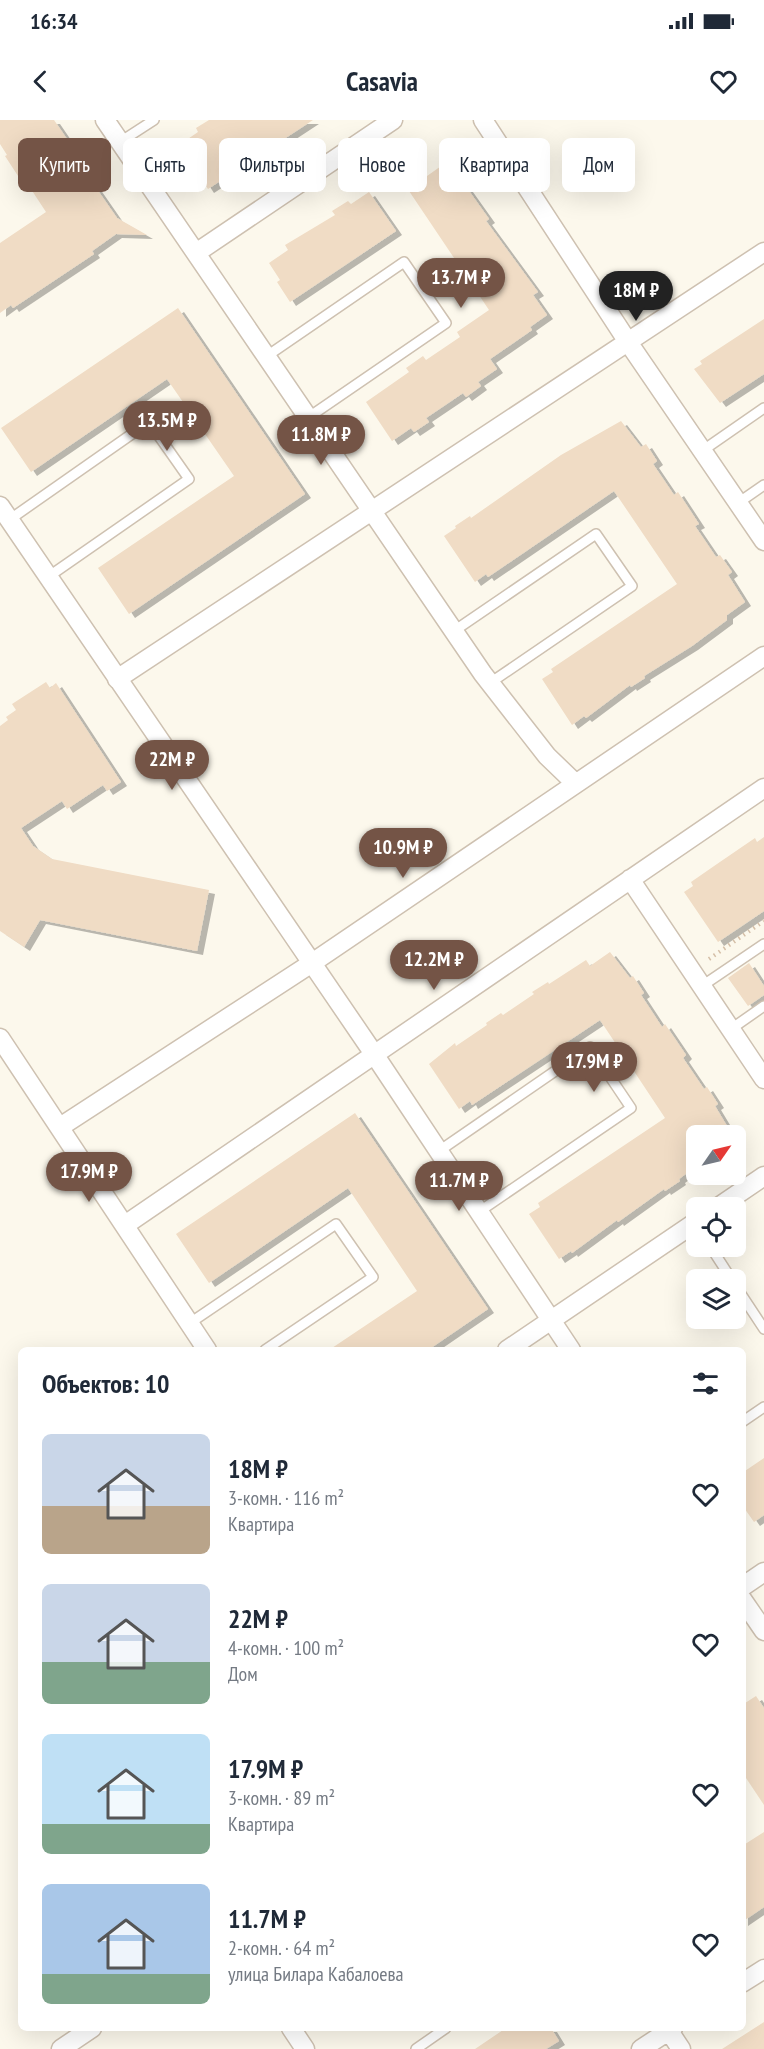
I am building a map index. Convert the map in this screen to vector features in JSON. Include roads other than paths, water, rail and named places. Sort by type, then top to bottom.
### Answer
[{"type":"street","points":[[105,120],[490,683],[548,756],[575,783]]},
{"type":"street","points":[[196,253],[393,120]]},
{"type":"street","points":[[483,120],[628,342],[764,541]]},
{"type":"street","points":[[117,679],[764,252]]},
{"type":"street","points":[[5,513],[480,1210],[569,1347]]},
{"type":"street","points":[[60,1127],[312,963],[764,656]]},
{"type":"street","points":[[125,1225],[764,788]]},
{"type":"street","points":[[630,879],[764,1079]]},
{"type":"street","points":[[0,1038],[205,1347]]},
{"type":"street","points":[[733,1197],[764,1176]]},
{"type":"street","points":[[511,1347],[686,1230]]},
{"type":"street","points":[[746,1584],[764,1572]]},
{"type":"street","points":[[746,1605],[764,1631]]},
{"type":"street","points":[[746,1980],[764,1969]]},
{"type":"street","points":[[61,2049],[88,2031]]},
{"type":"street","points":[[293,2031],[305,2049]]},
{"type":"street","points":[[641,2049],[666,2031]]},
{"type":"street","points":[[670,2031],[681,2049]]},
{"type":"lane","points":[[120,142],[154,120]]},
{"type":"lane","points":[[267,356],[404,262],[446,323],[309,417]]},
{"type":"lane","points":[[702,451],[764,408]]},
{"type":"lane","points":[[5,513],[149,422],[189,479],[48,577]]},
{"type":"lane","points":[[738,503],[764,485]]},
{"type":"lane","points":[[454,631],[596,534],[632,586],[490,683]]},
{"type":"lane","points":[[702,986],[764,944]]},
{"type":"lane","points":[[731,1029],[764,1006]]},
{"type":"lane","points":[[439,1151],[590,1047],[631,1108],[480,1210]]},
{"type":"lane","points":[[190,1323],[336,1224],[373,1277],[269,1347]]},
{"type":"lane","points":[[746,1302],[764,1329]]},
{"type":"lane","points":[[746,1419],[764,1407]]},
{"type":"lane","points":[[416,2049],[443,2031]]}]
